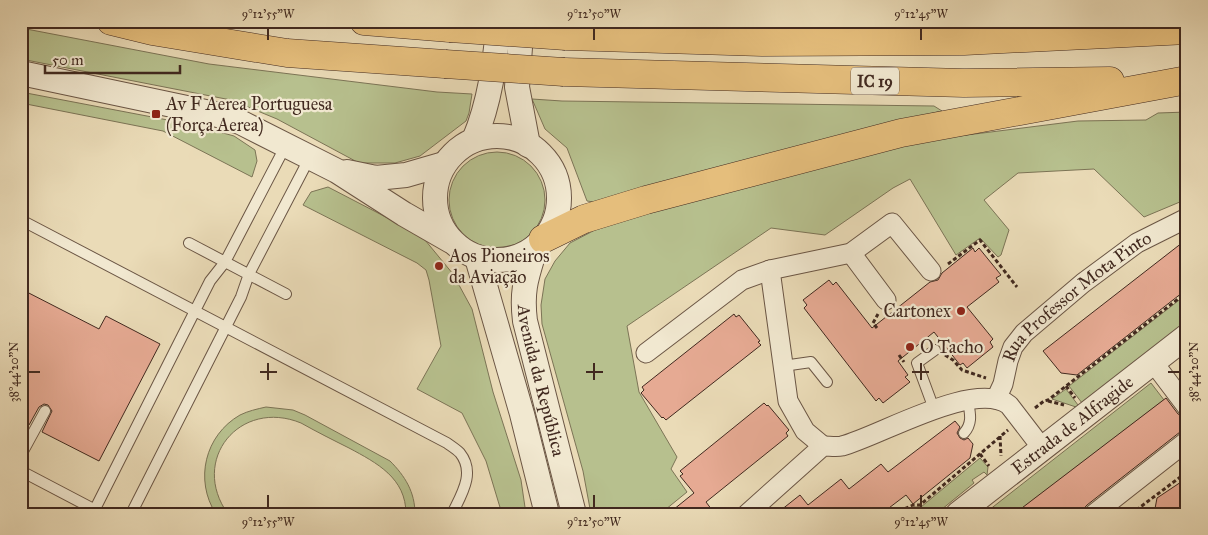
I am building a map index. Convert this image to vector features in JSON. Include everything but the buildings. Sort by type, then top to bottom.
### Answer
[{"type":"highway","name":"IC 19","points":[[111,21],[152,31],[286,53],[564,72],[964,83],[1187,80]]},
{"type":"highway","name":"IC 19","points":[[364,21],[413,23],[450,28],[566,36],[762,42],[964,41],[1181,30]]},
{"type":"highway","points":[[1120,21],[1181,30]]},
{"type":"highway","points":[[540,243],[584,219],[646,200],[901,133],[1187,80]]},
{"type":"street","points":[[474,140],[483,118],[496,61],[499,21]]},
{"type":"street","points":[[522,21],[517,87],[528,144]]},
{"type":"street","points":[[21,73],[215,114],[240,122],[338,171],[404,214],[451,241]]},
{"type":"street","name":"Avenida da República","points":[[540,243],[523,255],[492,261],[468,254],[451,241],[439,224],[434,204],[436,183],[444,164],[458,149],[474,140],[493,136],[511,138],[528,144],[542,156],[553,171],[558,188],[558,207],[554,224],[540,243],[524,284],[522,300],[525,321],[574,514]]},
{"type":"street","points":[[338,171],[376,178],[406,174],[444,164]]},
{"type":"street","name":"Rua Professor Mota Pinto","points":[[1000,391],[1014,347],[1024,333],[1118,256],[1137,243],[1187,218]]},
{"type":"street","points":[[646,353],[742,280],[770,270],[851,253],[892,223],[931,271]]},
{"type":"street","points":[[851,253],[886,300]]},
{"type":"street","name":"Avenida da República","points":[[477,258],[522,414],[547,514]]},
{"type":"street","points":[[770,270],[788,401],[805,431],[823,446],[841,446],[934,409],[984,398],[1000,391],[1008,406],[1042,448]]},
{"type":"street","name":"Estrada de Alfragide","points":[[958,514],[1187,336]]},
{"type":"street","points":[[1153,362],[1187,407]]},
{"type":"street","points":[[1094,514],[1187,441]]},
{"type":"street","points":[[747,514],[823,446]]},
{"type":"lane","points":[[21,471],[99,512],[210,281],[225,262],[286,145]]},
{"type":"lane","points":[[131,514],[241,297],[249,274],[310,157]]},
{"type":"lane","points":[[21,220],[447,443],[460,453],[466,467],[467,483],[452,514]]},
{"type":"lane","points":[[189,243],[286,294]]},
{"type":"lane","points":[[934,409],[917,362],[936,350]]},
{"type":"lane","points":[[783,366],[811,362],[828,382]]},
{"type":"lane","points":[[964,433],[969,428],[971,422],[968,401]]},
{"type":"lane","points":[[21,455],[45,411]]},
{"type":"path","points":[[957,257],[980,240],[1016,287]]},
{"type":"path","points":[[1035,408],[1060,391],[1187,292]]},
{"type":"path","points":[[953,360],[962,370],[1000,391]]},
{"type":"path","points":[[893,514],[913,505],[920,505],[1010,428]]},
{"type":"path","points":[[1131,514],[1187,472]]},
{"type":"green space","points":[[21,28],[209,64],[437,92],[472,94],[469,113],[466,121],[420,156],[395,163],[359,163],[277,119],[231,100],[21,59]]},
{"type":"green space","points":[[21,92],[194,125],[234,136],[255,150],[257,161],[252,177],[163,131],[21,103]]},
{"type":"green space","points":[[532,99],[934,106],[942,111],[870,128],[601,203],[587,201],[567,148],[545,129]]},
{"type":"green space","points":[[1187,112],[1187,199],[1144,217],[1094,169],[1018,173],[984,200],[1009,230],[1001,255],[998,257],[980,238],[956,255],[910,179],[893,188],[825,235],[771,228],[627,326],[639,392],[677,457],[671,469],[687,492],[660,514],[591,514],[583,471],[542,324],[541,305],[545,279],[555,261],[570,243],[618,218],[840,158],[951,137],[1078,121],[1146,120],[1158,113]]},
{"type":"green space","points":[[497,152],[515,155],[531,166],[542,182],[545,200],[542,218],[531,234],[515,245],[497,248],[479,245],[463,234],[452,218],[449,200],[452,182],[463,166],[479,155]]},
{"type":"green space","points":[[328,187],[405,227],[425,240],[453,274],[472,309],[493,392],[521,480],[526,514],[502,514],[486,461],[462,413],[417,389],[441,346],[426,270],[417,263],[303,205],[311,192]]},
{"type":"green space","points":[[1187,294],[1187,321],[1082,403],[1069,386]]},
{"type":"green space","points":[[1151,383],[1164,400],[1015,514],[984,514]]},
{"type":"green space","points":[[1066,389],[1078,405],[1076,407],[1052,399]]},
{"type":"green space","points":[[266,407],[293,410],[305,415],[390,461],[408,485],[415,506],[415,514],[406,514],[405,501],[401,491],[388,473],[379,466],[301,423],[279,418],[258,419],[241,427],[227,439],[218,455],[214,473],[217,494],[228,514],[216,514],[209,501],[206,487],[205,473],[211,446],[218,434],[240,415]]},
{"type":"green space","points":[[980,458],[988,467],[987,475],[984,472],[972,480],[974,483],[936,514],[898,514],[914,507],[921,507]]},
{"type":"place","name":"Av F Aerea Portuguesa (Força Aerea)","points":[[156,114]]},
{"type":"place","name":"Aos Pioneiros da Aviação","points":[[439,266]]},
{"type":"place","name":"Cartonex","points":[[961,311]]},
{"type":"place","name":"O Tacho","points":[[910,347]]}]
